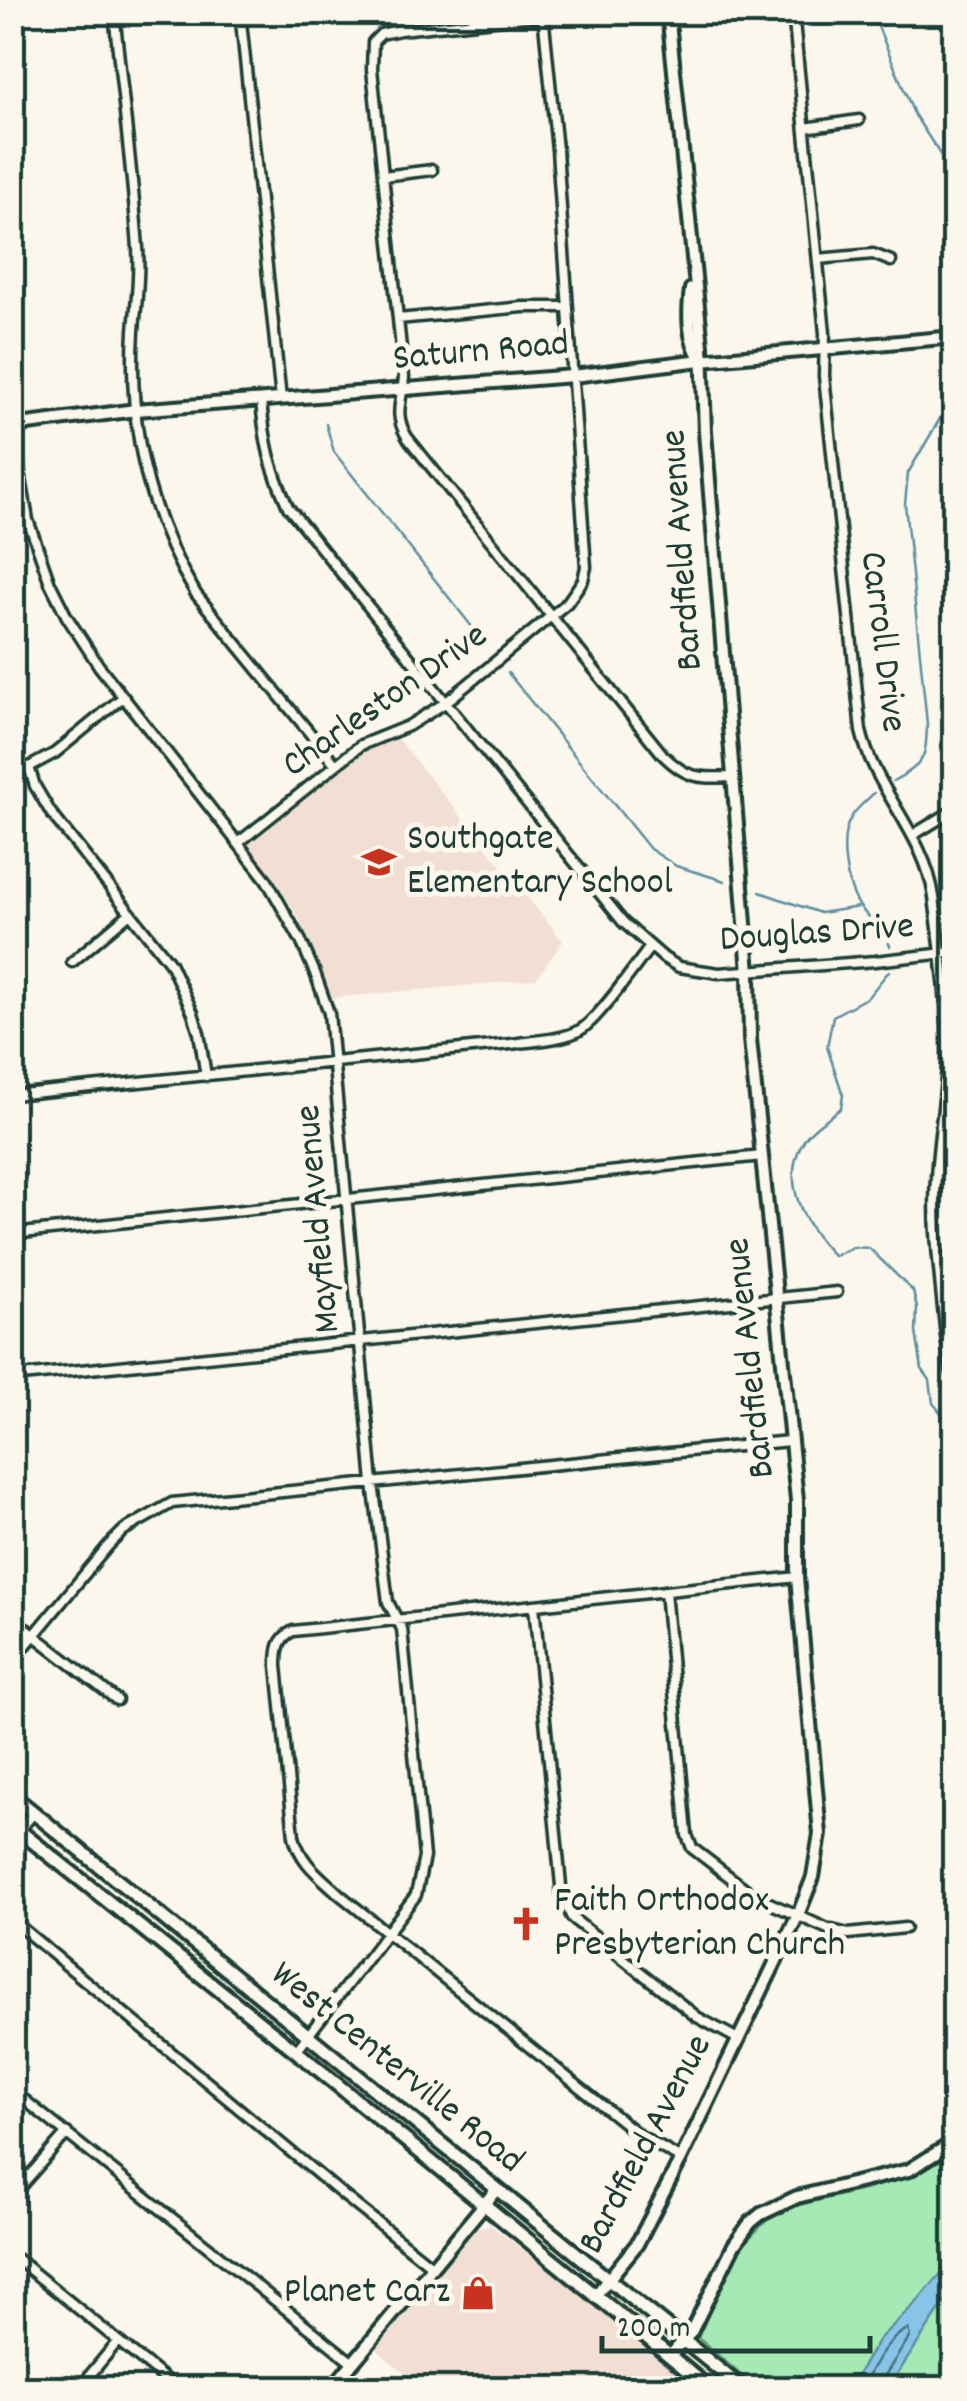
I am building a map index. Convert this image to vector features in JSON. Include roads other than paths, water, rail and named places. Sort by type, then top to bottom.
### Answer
[{"type":"main road","name":"West Centerville Road","points":[[12,1795],[742,2388]]},
{"type":"main road","name":"West Centerville Road","points":[[15,1831],[296,2051],[709,2388]]},
{"type":"street","points":[[114,12],[138,252],[136,410],[149,493],[177,563],[196,594],[336,765]]},
{"type":"street","points":[[240,12],[280,399]]},
{"type":"street","name":"Bardfield Avenue","points":[[595,2296],[636,2246],[681,2159],[798,1915],[812,1877],[820,1834],[797,1578],[797,1500],[750,1040],[749,972],[694,266],[668,12]]},
{"type":"street","name":"Carroll Drive","points":[[793,12],[860,730],[874,766],[929,872],[940,953],[947,1060],[935,1220],[954,1382]]},
{"type":"street","points":[[543,14],[381,34],[373,42],[382,176],[404,377],[398,406],[400,425],[664,756],[680,772],[701,778],[732,778]]},
{"type":"street","name":"Charleston Drive","points":[[238,843],[362,745],[408,726],[445,703],[567,602],[583,580],[586,567],[573,376],[543,14]]},
{"type":"street","points":[[805,128],[859,120]]},
{"type":"street","points":[[382,176],[432,170]]},
{"type":"street","points":[[12,230],[16,283],[12,340]]},
{"type":"street","points":[[818,258],[873,254],[890,261]]},
{"type":"street","points":[[398,319],[523,306],[567,307]]},
{"type":"street","name":"Saturn Road","points":[[12,425],[136,410],[573,376],[954,336]]},
{"type":"street","name":"Douglas Drive","points":[[260,401],[265,445],[288,506],[624,922],[650,947],[679,966],[719,972],[954,952]]},
{"type":"street","name":"Mayfield Avenue","points":[[12,425],[28,520],[50,583],[86,648],[266,879],[315,973],[329,1014],[374,1483],[388,1602],[402,1629],[424,1857],[416,1895],[296,2051]]},
{"type":"street","points":[[12,769],[29,767],[54,752],[123,696]]},
{"type":"street","points":[[29,767],[51,813],[170,963],[200,1033],[206,1076]]},
{"type":"street","points":[[913,835],[954,810]]},
{"type":"street","points":[[72,962],[130,914]]},
{"type":"street","points":[[12,1095],[510,1044],[580,1030],[650,947]]},
{"type":"street","points":[[12,1234],[762,1156]]},
{"type":"street","points":[[940,1281],[954,1280]]},
{"type":"street","points":[[12,1377],[836,1292]]},
{"type":"street","points":[[12,1662],[124,1530],[172,1503],[790,1441]]},
{"type":"street","points":[[681,2159],[639,2135],[304,1862],[296,1849],[277,1649],[284,1635],[294,1631],[797,1578]]},
{"type":"street","points":[[664,1591],[685,1819],[692,1848],[756,1896],[828,1928],[848,1934],[905,1928]]},
{"type":"street","points":[[534,1605],[554,1834],[562,1896],[572,1918],[697,2018],[738,2039]]},
{"type":"street","points":[[12,1618],[117,1700]]},
{"type":"street","points":[[15,1831],[34,1813]]},
{"type":"street","points":[[12,1920],[432,2267]]},
{"type":"street","points":[[12,2090],[353,2363]]},
{"type":"street","points":[[12,2196],[67,2133]]},
{"type":"street","points":[[670,2356],[690,2332],[734,2245],[761,2214],[797,2197],[909,2170],[954,2142]]},
{"type":"street","points":[[332,2388],[496,2190]]},
{"type":"street","points":[[12,2256],[176,2388]]},
{"type":"street","points":[[83,2388],[118,2341]]},
{"type":"water","points":[[954,2258],[954,2296],[945,2302],[888,2388],[849,2388],[879,2339]]},
{"type":"waterway","points":[[872,12],[914,114],[954,176]]},
{"type":"waterway","points":[[893,781],[921,760],[927,736],[905,504],[908,473],[954,395]]},
{"type":"waterway","points":[[326,424],[334,452],[484,642]]},
{"type":"waterway","points":[[508,673],[650,849],[676,866],[725,881]]},
{"type":"waterway","points":[[874,793],[847,825],[845,863],[856,899],[890,946]]},
{"type":"waterway","points":[[760,892],[820,913],[859,907]]},
{"type":"waterway","points":[[889,971],[868,997],[833,1016],[827,1047],[843,1095],[841,1108],[804,1140],[797,1155],[795,1186],[805,1217],[834,1256],[853,1247],[869,1248],[913,1291],[922,1369],[930,1380],[933,1403],[949,1423],[954,1468],[947,1484],[949,1502],[954,1505]]},
{"type":"waterway","points":[[954,1712],[942,1737],[944,1747],[954,1753]]},
{"type":"place","name":"Southgate Elementary School","points":[[379,862]]},
{"type":"place","name":"Faith Orthodox Presbyterian Church","points":[[526,1924]]},
{"type":"place","name":"Planet Carz","points":[[478,2293]]}]
